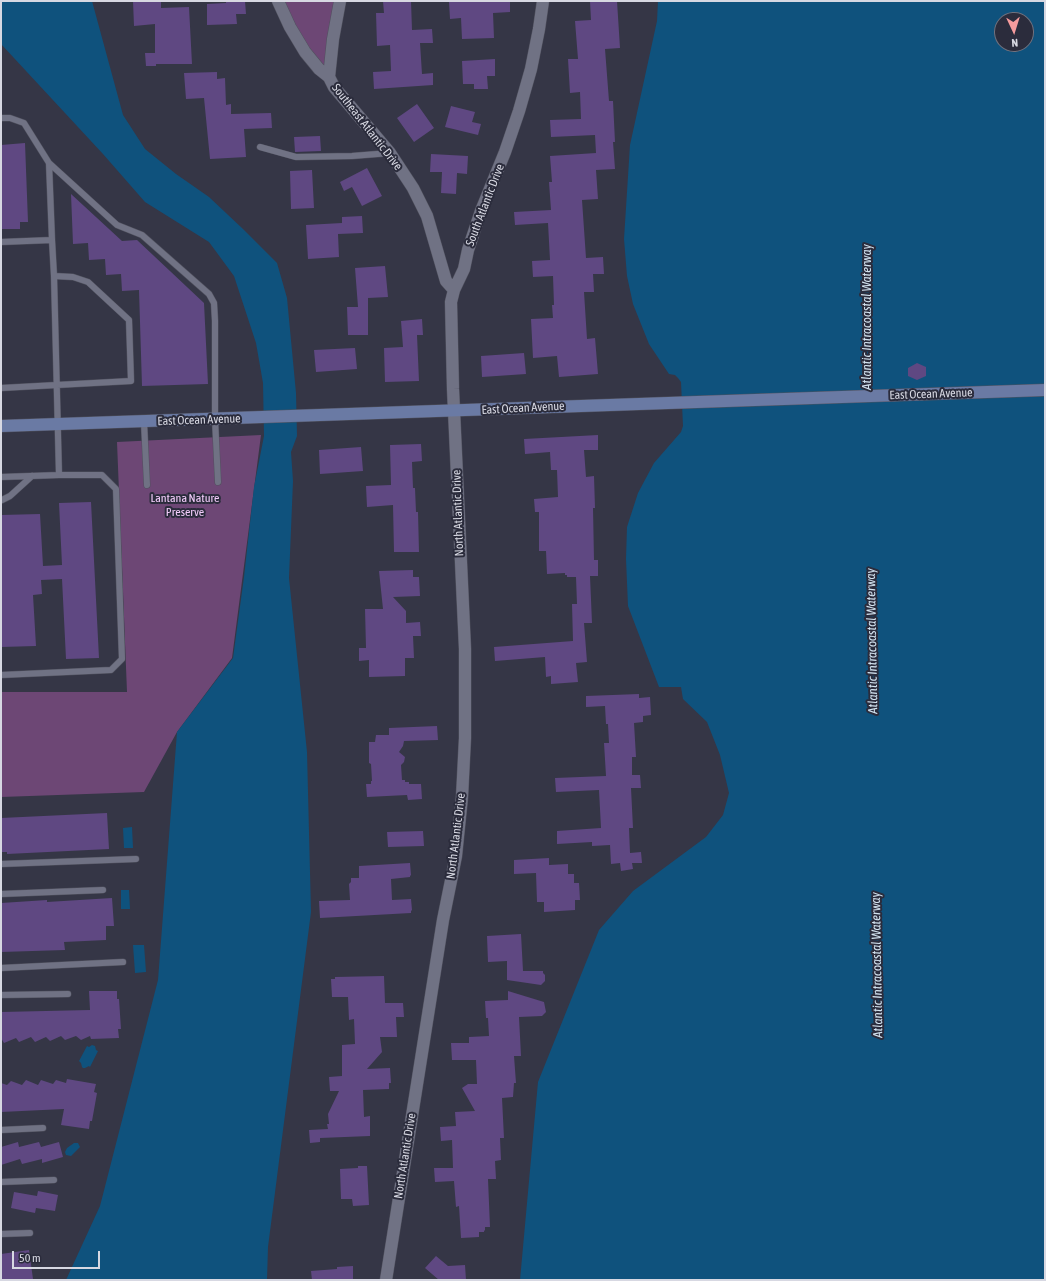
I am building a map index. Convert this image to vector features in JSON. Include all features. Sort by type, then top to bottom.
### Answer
[{"type":"main road","name":"East Ocean Avenue","points":[[1,426],[1045,390]]},
{"type":"street","points":[[278,1],[290,27],[305,52],[319,69],[329,77]]},
{"type":"street","name":"Southeast Atlantic Drive","points":[[340,1],[333,39],[329,77],[334,87],[390,153],[413,188],[426,216],[446,282],[454,290]]},
{"type":"street","name":"South Atlantic Drive","points":[[454,411],[451,302],[454,290],[464,268],[468,250],[481,211],[505,152],[519,111],[531,69],[543,1]]},
{"type":"street","name":"North Atlantic Drive","points":[[386,1280],[441,928],[456,856],[462,797],[465,738],[464,649],[454,411]]},
{"type":"lane","points":[[1,118],[10,118],[24,123],[49,163],[117,226],[142,235],[209,294],[214,303],[215,419],[218,482]]},
{"type":"lane","points":[[260,147],[296,157],[352,156],[390,153]]},
{"type":"lane","points":[[49,163],[54,276],[59,475]]},
{"type":"lane","points":[[1,242],[52,240]]},
{"type":"lane","points":[[1,388],[132,382],[129,320],[88,282],[73,277],[54,276]]},
{"type":"lane","points":[[144,422],[147,485]]},
{"type":"lane","points":[[1,478],[59,475],[102,475],[116,489],[122,659],[111,670],[1,675]]},
{"type":"lane","points":[[2,500],[10,496],[32,476]]},
{"type":"lane","points":[[1,864],[136,859]]},
{"type":"lane","points":[[1,894],[103,890]]},
{"type":"lane","points":[[1,968],[123,962]]},
{"type":"lane","points":[[1,995],[68,994]]},
{"type":"lane","points":[[1,1130],[43,1128]]},
{"type":"lane","points":[[1,1182],[54,1180]]},
{"type":"lane","points":[[1,1234],[30,1233]]},
{"type":"green space","points":[[284,1],[335,1],[326,70],[299,35]]},
{"type":"green space","name":"Lantana Nature Preserve","points":[[261,435],[232,658],[177,732],[144,792],[1,797],[1,692],[127,692],[117,442]]},
{"type":"water","points":[[1,1],[92,1],[123,115],[145,149],[176,174],[209,197],[277,263],[287,298],[296,393],[297,436],[291,452],[293,481],[289,578],[307,752],[311,912],[268,1247],[267,1280],[66,1280],[100,1206],[158,980],[177,732],[233,658],[254,487],[264,436],[263,383],[256,343],[234,276],[209,242],[145,202],[103,154],[1,44]]},
{"type":"water","name":"Atlantic Intracoastal Waterway","points":[[658,1],[1045,1],[1045,1280],[520,1280],[538,1082],[599,930],[633,891],[706,837],[723,815],[729,793],[720,755],[707,722],[683,699],[681,687],[659,687],[628,606],[626,559],[627,527],[638,493],[654,463],[681,432],[683,426],[681,382],[675,375],[669,374],[649,344],[633,304],[627,276],[624,239],[630,145],[657,21]]},
{"type":"water","points":[[132,827],[133,848],[124,848],[123,828]]},
{"type":"water","points":[[121,890],[129,890],[130,909],[121,909]]},
{"type":"water","points":[[133,945],[144,945],[146,972],[135,973]]},
{"type":"water","points":[[92,1045],[95,1046],[96,1050],[98,1051],[90,1067],[83,1068],[79,1061],[87,1046],[89,1047]]},
{"type":"water","points":[[74,1143],[78,1143],[80,1147],[71,1156],[66,1155],[65,1152],[67,1148]]},
{"type":"building","points":[[133,1],[161,1],[161,8],[189,7],[192,64],[156,64],[156,66],[146,66],[145,53],[155,53],[155,24],[134,26]]},
{"type":"building","points":[[226,1],[245,1],[246,14],[236,14],[237,24],[207,25],[207,4],[226,3]]},
{"type":"building","points":[[383,1],[411,1],[412,30],[432,29],[433,43],[420,43],[422,74],[433,73],[433,85],[374,89],[373,72],[391,71],[390,45],[377,46],[376,13],[384,13]]},
{"type":"building","points":[[510,1],[510,12],[493,13],[494,38],[462,39],[461,18],[450,19],[449,2]]},
{"type":"building","points":[[590,1],[617,1],[620,48],[605,49],[609,101],[613,101],[615,142],[613,142],[615,169],[596,170],[598,199],[582,200],[586,258],[603,257],[604,274],[593,274],[594,292],[584,292],[587,339],[595,338],[598,374],[559,377],[557,356],[533,358],[531,319],[553,318],[553,276],[533,277],[532,261],[550,260],[548,223],[515,225],[514,212],[551,210],[549,182],[552,182],[550,156],[596,153],[595,135],[551,137],[550,120],[581,119],[580,92],[570,93],[568,59],[578,59],[575,21],[591,20]]},
{"type":"building","points":[[495,59],[495,76],[487,76],[488,89],[474,89],[474,84],[463,84],[462,61]]},
{"type":"building","points":[[217,72],[217,79],[225,78],[226,105],[231,104],[231,114],[271,113],[272,128],[244,129],[246,157],[210,159],[204,98],[186,99],[184,73]]},
{"type":"building","points":[[417,104],[434,128],[414,142],[397,118]]},
{"type":"building","points":[[451,106],[475,112],[472,122],[481,124],[478,135],[445,127]]},
{"type":"building","points":[[320,136],[321,151],[295,152],[294,137]]},
{"type":"building","points":[[25,143],[28,222],[20,222],[20,229],[1,229],[1,145]]},
{"type":"building","points":[[431,154],[468,156],[467,174],[457,173],[456,194],[441,193],[442,172],[430,172]]},
{"type":"building","points":[[367,168],[382,196],[362,206],[352,187],[344,191],[340,182]]},
{"type":"building","points":[[312,170],[314,208],[291,209],[290,171]]},
{"type":"building","points":[[71,194],[122,241],[137,240],[204,303],[208,384],[142,386],[139,290],[122,291],[121,274],[106,275],[105,259],[89,260],[88,243],[73,244]]},
{"type":"building","points":[[362,216],[363,233],[338,234],[339,257],[308,259],[306,225],[342,223],[342,217]]},
{"type":"building","points":[[385,266],[388,297],[368,298],[368,335],[348,335],[347,307],[358,307],[355,268]]},
{"type":"building","points":[[422,319],[423,335],[417,335],[419,381],[385,382],[384,348],[403,347],[401,321]]},
{"type":"building","points":[[355,348],[357,369],[316,372],[314,350]]},
{"type":"building","points":[[524,353],[526,374],[482,377],[481,356]]},
{"type":"building","points":[[917,363],[926,367],[926,376],[917,380],[908,376],[908,368]]},
{"type":"building","points":[[598,435],[598,450],[584,450],[586,477],[594,476],[594,560],[598,560],[598,576],[590,576],[592,623],[584,623],[587,662],[576,663],[578,682],[551,684],[551,676],[546,677],[545,657],[495,661],[494,647],[573,641],[572,604],[577,604],[576,577],[567,577],[565,573],[547,574],[546,551],[539,551],[539,512],[535,512],[534,499],[558,497],[557,470],[551,470],[550,452],[525,454],[524,439]]},
{"type":"building","points":[[421,444],[422,461],[412,462],[413,488],[415,488],[416,512],[418,512],[419,552],[394,552],[393,505],[367,507],[366,486],[391,485],[390,445]]},
{"type":"building","points":[[361,447],[363,471],[320,474],[319,450]]},
{"type":"building","points":[[91,502],[99,658],[66,659],[62,579],[41,580],[42,594],[33,595],[36,646],[1,647],[1,515],[40,514],[43,566],[62,565],[59,503]]},
{"type":"building","points":[[413,570],[413,577],[419,577],[420,596],[393,597],[406,611],[406,623],[420,622],[421,636],[413,636],[414,658],[405,658],[405,676],[369,677],[369,660],[359,661],[359,648],[366,648],[365,609],[383,609],[379,571]]},
{"type":"building","points":[[639,694],[639,698],[650,697],[651,715],[643,716],[643,722],[634,723],[636,757],[632,757],[632,775],[640,775],[641,788],[631,788],[633,828],[629,828],[630,853],[641,852],[642,863],[632,863],[633,869],[621,871],[620,863],[611,864],[610,845],[592,846],[592,842],[557,844],[557,831],[601,828],[599,790],[556,792],[555,778],[606,776],[604,743],[609,743],[605,706],[586,707],[586,696]]},
{"type":"building","points":[[437,726],[438,740],[404,741],[399,752],[405,757],[404,762],[401,765],[402,780],[409,782],[409,784],[421,784],[422,799],[408,800],[407,795],[367,797],[366,784],[371,784],[372,781],[371,764],[369,763],[369,742],[375,742],[376,735],[389,735],[389,728]]},
{"type":"building","points":[[107,813],[109,849],[7,854],[7,852],[1,852],[1,818]]},
{"type":"building","points":[[423,831],[424,846],[388,847],[387,832]]},
{"type":"building","points":[[549,858],[549,865],[568,864],[568,874],[574,874],[574,883],[579,883],[580,900],[575,900],[575,910],[544,912],[544,902],[537,902],[536,873],[514,874],[514,860]]},
{"type":"building","points":[[410,863],[410,877],[391,879],[392,900],[411,899],[411,913],[320,918],[319,901],[350,900],[349,884],[351,882],[351,878],[359,878],[359,866]]},
{"type":"building","points":[[112,898],[114,926],[106,926],[106,940],[64,942],[65,950],[1,952],[1,903]]},
{"type":"building","points":[[521,934],[523,971],[543,971],[545,981],[541,985],[507,980],[507,961],[488,962],[487,936]]},
{"type":"building","points":[[384,976],[385,1003],[403,1003],[404,1017],[396,1017],[397,1037],[380,1037],[382,1052],[367,1069],[390,1068],[391,1083],[389,1083],[389,1089],[363,1090],[364,1117],[370,1116],[370,1136],[320,1138],[320,1142],[310,1143],[309,1130],[328,1129],[328,1114],[339,1091],[330,1091],[329,1077],[342,1076],[342,1045],[355,1044],[354,1019],[349,1020],[348,997],[332,997],[331,979],[335,979],[335,977]]},
{"type":"building","points":[[89,991],[117,991],[121,1029],[118,1029],[119,1038],[91,1039],[90,1036],[81,1040],[76,1036],[65,1040],[61,1036],[50,1041],[46,1037],[35,1042],[31,1037],[19,1042],[16,1038],[4,1043],[1,1038],[1,1012],[90,1010]]},
{"type":"building","points":[[508,991],[544,1002],[546,1012],[542,1016],[519,1017],[521,1056],[514,1056],[516,1083],[514,1083],[513,1097],[502,1098],[504,1138],[500,1138],[501,1160],[495,1161],[496,1179],[488,1179],[490,1227],[485,1227],[484,1232],[479,1232],[479,1237],[461,1238],[459,1206],[456,1207],[454,1181],[435,1182],[434,1168],[453,1168],[452,1140],[441,1141],[440,1127],[456,1126],[455,1112],[475,1111],[462,1088],[468,1084],[477,1084],[476,1060],[452,1060],[451,1043],[469,1043],[469,1037],[489,1036],[485,1001],[508,1000]]},
{"type":"building","points":[[67,1079],[96,1084],[94,1092],[97,1093],[89,1129],[61,1125],[64,1109],[1,1112],[1,1083],[7,1085],[11,1081],[22,1085],[26,1080],[38,1085],[41,1080],[53,1084],[56,1080],[66,1083]]},
{"type":"building","points":[[18,1142],[19,1147],[39,1142],[41,1147],[59,1142],[63,1157],[42,1163],[42,1159],[22,1164],[20,1159],[1,1165],[1,1147]]},
{"type":"building","points":[[358,1166],[367,1166],[369,1205],[353,1206],[352,1199],[341,1199],[340,1169],[358,1168]]},
{"type":"building","points":[[38,1191],[58,1195],[55,1211],[36,1208],[35,1213],[11,1208],[14,1192],[37,1196]]},
{"type":"building","points":[[29,1250],[33,1279],[1,1280],[1,1254]]},
{"type":"building","points":[[436,1256],[448,1266],[465,1265],[466,1280],[439,1280],[425,1268]]},
{"type":"building","points":[[353,1266],[353,1280],[312,1280],[311,1271]]}]
